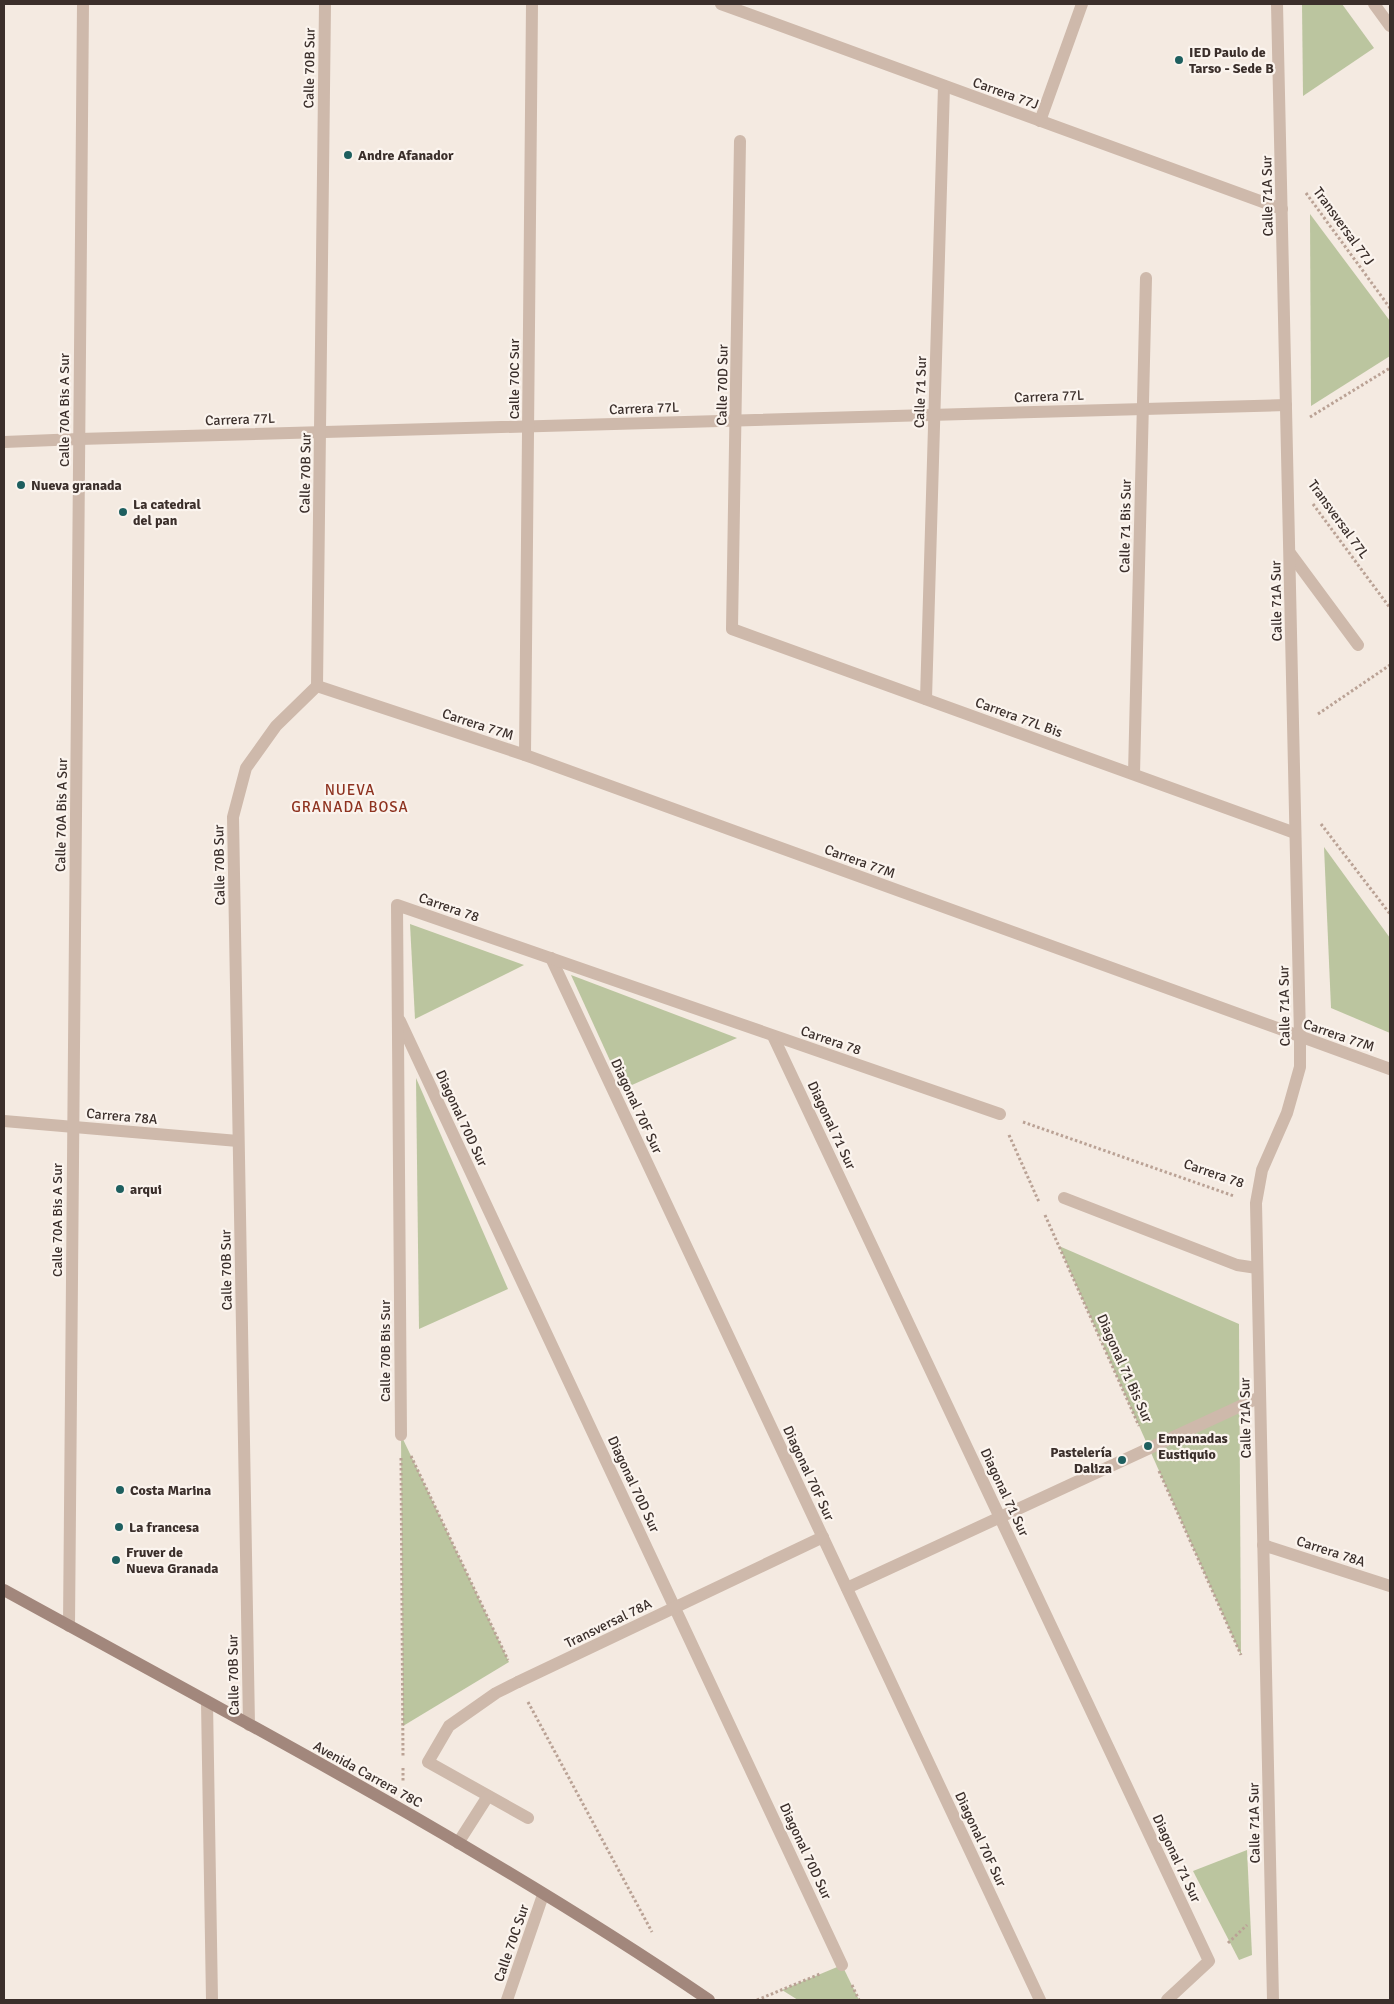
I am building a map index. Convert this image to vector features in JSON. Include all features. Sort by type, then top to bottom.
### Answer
[{"type":"main road","name":"Avenida Carrera 78C","points":[[4,1590],[458,1843],[709,2000]]},
{"type":"street","name":"Calle 70A Bis A Sur","points":[[69,1626],[83,4]]},
{"type":"street","name":"Calle 70B Sur","points":[[249,1725],[233,818],[246,768],[276,726],[317,686],[325,4]]},
{"type":"street","name":"Calle 70C Sur","points":[[525,755],[532,4]]},
{"type":"street","name":"Carrera 77J","points":[[721,4],[1282,209]]},
{"type":"street","points":[[1040,121],[1082,4]]},
{"type":"street","name":"Calle 71A Sur","points":[[1273,2000],[1256,1203],[1262,1170],[1287,1112],[1300,1067],[1277,4]]},
{"type":"street","points":[[1374,4],[1390,26]]},
{"type":"street","name":"Calle 71 Sur","points":[[926,699],[944,86]]},
{"type":"street","name":"Calle 70D Sur","points":[[732,629],[740,140]]},
{"type":"street","name":"Calle 71 Bis Sur","points":[[1134,774],[1146,278]]},
{"type":"street","name":"Carrera 77L","points":[[4,442],[1286,405]]},
{"type":"street","points":[[1290,553],[1358,645]]},
{"type":"street","name":"Carrera 77L Bis","points":[[732,629],[1295,833]]},
{"type":"street","name":"Carrera 77M","points":[[317,686],[525,755],[1390,1069]]},
{"type":"street","name":"Carrera 78","points":[[397,905],[1000,1114]]},
{"type":"street","name":"Calle 70B Bis Sur","points":[[397,905],[401,1435]]},
{"type":"street","name":"Diagonal 70F Sur","points":[[551,958],[1040,2000]]},
{"type":"street","name":"Diagonal 70D Sur","points":[[398,1016],[842,1965]]},
{"type":"street","name":"Diagonal 71 Sur","points":[[774,1036],[1209,1961],[1167,2000]]},
{"type":"street","name":"Carrera 78A","points":[[4,1121],[238,1141]]},
{"type":"street","points":[[1064,1198],[1237,1265],[1257,1268]]},
{"type":"street","points":[[847,1588],[1260,1397]]},
{"type":"street","name":"Transversal 78A","points":[[488,1796],[428,1762],[449,1726],[496,1693],[823,1537]]},
{"type":"street","name":"Carrera 78A","points":[[1263,1545],[1390,1586]]},
{"type":"street","name":"Calle 70B Sur","points":[[207,1702],[212,2000]]},
{"type":"street","points":[[458,1843],[488,1796],[528,1818]]},
{"type":"street","name":"Calle 70C Sur","points":[[507,2000],[543,1895]]},
{"type":"path","name":"Transversal 77J","points":[[1280,158],[1390,308]]},
{"type":"path","points":[[1287,432],[1390,368]]},
{"type":"path","name":"Transversal 77L","points":[[1287,468],[1390,608]]},
{"type":"path","points":[[1293,730],[1390,666]]},
{"type":"path","points":[[1294,790],[1390,914]]},
{"type":"path","points":[[1000,1114],[1041,1206]]},
{"type":"path","name":"Carrera 78","points":[[1000,1114],[1256,1203]]},
{"type":"path","name":"Diagonal 71 Bis Sur","points":[[1045,1214],[1244,1663]]},
{"type":"path","points":[[401,1435],[403,1789]]},
{"type":"path","points":[[1222,1948],[1250,1922]]},
{"type":"path","points":[[757,2000],[842,1965]]},
{"type":"green space","points":[[1302,4],[1342,4],[1374,48],[1303,96]]},
{"type":"green space","points":[[1310,214],[1390,321],[1390,356],[1311,406]]},
{"type":"green space","points":[[1324,847],[1390,938],[1390,1033],[1331,1008]]},
{"type":"green space","points":[[410,924],[524,965],[415,1019]]},
{"type":"green space","points":[[571,975],[737,1038],[623,1089]]},
{"type":"green space","points":[[416,1078],[508,1289],[419,1329]]},
{"type":"green space","points":[[1059,1246],[1239,1324],[1241,1655]]},
{"type":"green space","points":[[401,1435],[509,1662],[403,1726]]},
{"type":"green space","points":[[1247,1850],[1252,1955],[1239,1960],[1193,1871]]},
{"type":"green space","points":[[842,1965],[859,2000],[798,2000],[782,1990]]},
{"type":"place","name":"IED Paulo de Tarso - Sede B","points":[[1179,60]]},
{"type":"place","name":"Andre Afanador","points":[[348,155]]},
{"type":"place","name":"Nueva granada","points":[[21,485]]},
{"type":"place","name":"La catedral del pan","points":[[123,512]]},
{"type":"place","name":"arqui","points":[[120,1189]]},
{"type":"place","name":"Empanadas Eustiquio","points":[[1148,1446]]},
{"type":"place","name":"Pastelería Daliza","points":[[1122,1460]]},
{"type":"place","name":"Costa Marina","points":[[120,1490]]},
{"type":"place","name":"La francesa","points":[[119,1527]]},
{"type":"place","name":"Fruver de Nueva Granada","points":[[116,1560]]},
{"type":"district","name":"NUEVA GRANADA BOSA","points":[[350,798]]}]
